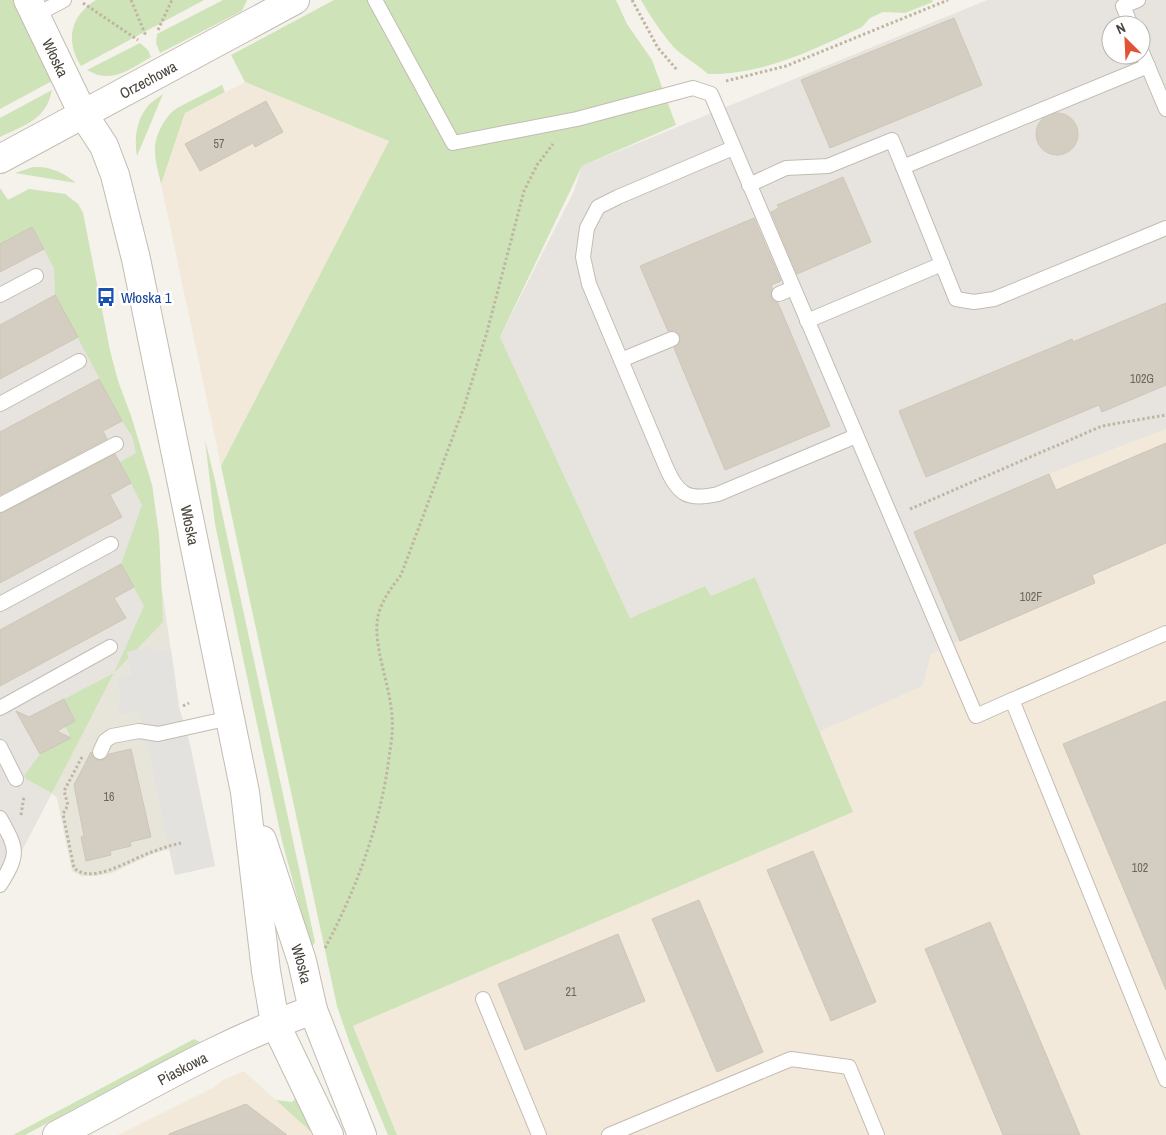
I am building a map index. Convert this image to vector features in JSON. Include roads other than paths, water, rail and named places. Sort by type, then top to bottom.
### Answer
[{"type":"street","name":"Orzechowa","points":[[0,159],[294,0]]},
{"type":"street","name":"Włoska","points":[[32,8],[82,114],[88,155],[136,259],[245,792],[266,971],[275,1023],[329,1135]]},
{"type":"street","name":"Włoska","points":[[245,792],[302,961],[313,1010],[362,1135]]},
{"type":"street","name":"Piaskowa","points":[[57,1135],[219,1049],[275,1023],[313,1010]]},
{"type":"lane","points":[[32,8],[64,0]]},
{"type":"lane","points":[[374,0],[453,143],[577,119],[693,88],[711,94],[976,716],[1166,634]]},
{"type":"lane","points":[[1127,15],[1123,6],[1138,0]]},
{"type":"lane","points":[[903,167],[1148,66],[1166,108]]},
{"type":"lane","points":[[749,186],[786,168],[828,166],[892,140],[956,299],[974,302],[994,299],[1166,228]]},
{"type":"lane","points":[[733,148],[598,207],[587,228],[583,257],[589,284],[673,483],[686,495],[702,498],[718,494],[856,436]]},
{"type":"lane","points":[[807,321],[942,264]]},
{"type":"lane","points":[[0,295],[36,276]]},
{"type":"lane","points":[[779,294],[793,288]]},
{"type":"lane","points":[[621,360],[672,339]]},
{"type":"lane","points":[[0,404],[79,361]]},
{"type":"lane","points":[[0,506],[116,444]]},
{"type":"lane","points":[[0,604],[110,544]]},
{"type":"lane","points":[[0,708],[110,647]]},
{"type":"lane","points":[[1012,700],[1166,1080]]},
{"type":"lane","points":[[100,752],[105,741],[112,736],[139,731],[158,734],[230,718]]},
{"type":"lane","points":[[0,748],[16,778]]},
{"type":"lane","points":[[0,818],[13,842],[11,865],[0,885]]},
{"type":"lane","points":[[483,999],[540,1135]]},
{"type":"lane","points":[[609,1135],[790,1059],[849,1067],[878,1135]]},
{"type":"place","name":"Włoska 1","points":[[106,297]]}]
